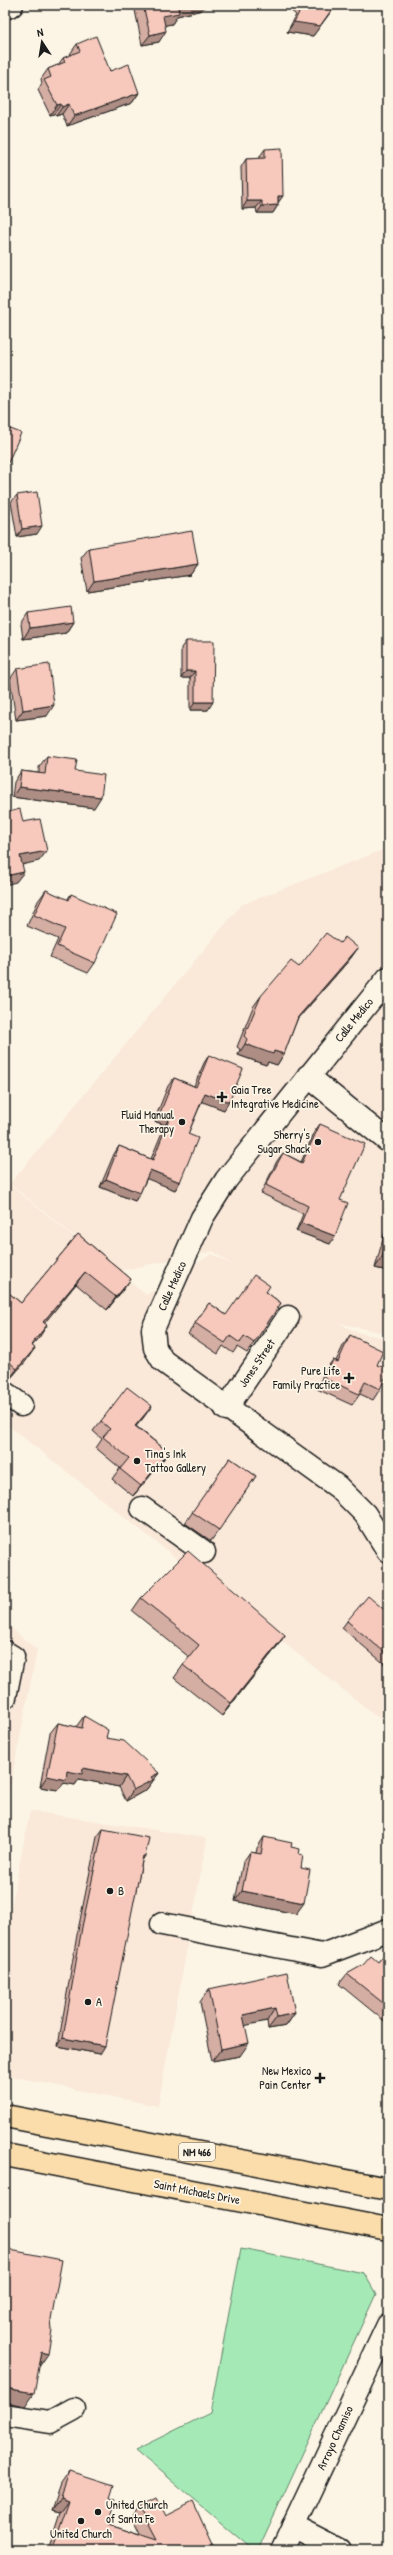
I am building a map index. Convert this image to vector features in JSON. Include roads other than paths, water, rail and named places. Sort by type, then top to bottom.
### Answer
[{"type":"main road","name":"NM 466","points":[[5,2116],[388,2189]]},
{"type":"main road","name":"Saint Michaels Drive","points":[[5,2155],[388,2229]]},
{"type":"street","points":[[5,8],[12,5]]},
{"type":"street","name":"Calle Medico","points":[[388,978],[308,1076],[213,1200],[202,1218],[153,1329],[156,1348],[163,1361],[226,1409],[352,1500],[365,1514],[388,1551]]},
{"type":"street","points":[[308,1076],[388,1141]]},
{"type":"street","name":"Jones Street","points":[[226,1409],[288,1317]]},
{"type":"street","points":[[142,1508],[204,1552]]},
{"type":"street","points":[[5,1652],[12,1658],[5,1697]]},
{"type":"street","points":[[162,1924],[322,1955],[388,1930]]},
{"type":"street","name":"Arroyo Chamiso","points":[[282,2550],[388,2325]]},
{"type":"street","points":[[5,2415],[50,2422],[74,2409]]},
{"type":"street","points":[[293,2526],[340,2550]]},
{"type":"place","name":"Gaia Tree Integrative Medicine","points":[[222,1097]]},
{"type":"place","name":"Fluid Manual Therapy","points":[[182,1122]]},
{"type":"place","name":"Sherry's Sugar Shack","points":[[318,1142]]},
{"type":"place","name":"Pure Life Family Practice","points":[[349,1378]]},
{"type":"place","name":"Tina's Ink Tattoo Gallery","points":[[137,1461]]},
{"type":"place","name":"B","points":[[110,1891]]},
{"type":"place","name":"A","points":[[88,2002]]},
{"type":"place","name":"New Mexico Pain Center","points":[[320,2078]]},
{"type":"place","name":"United Church of Santa Fe","points":[[98,2512]]},
{"type":"place","name":"United Church","points":[[81,2521]]}]
